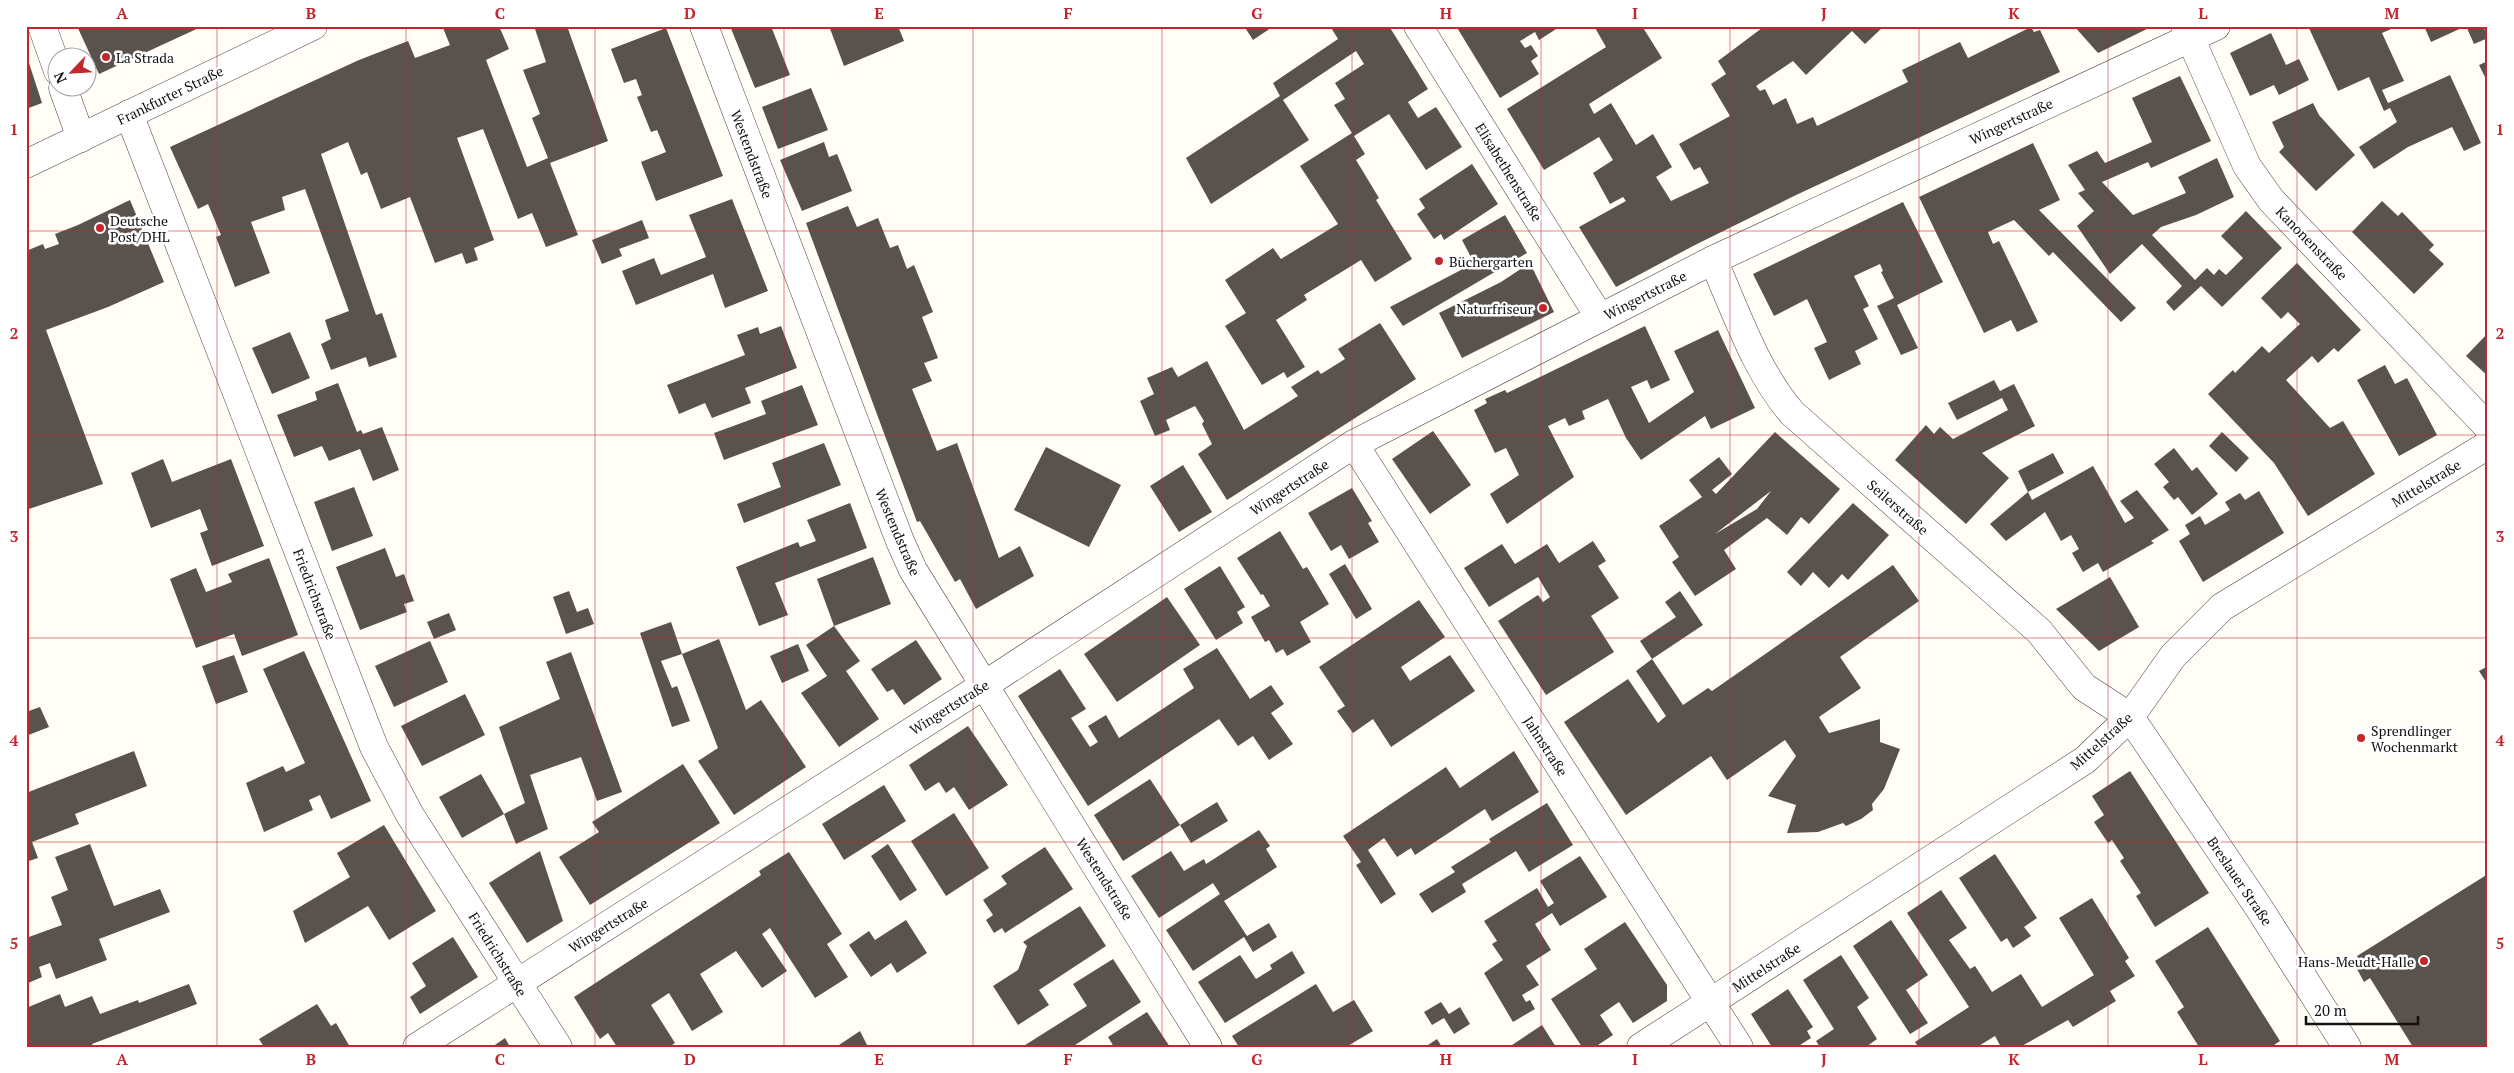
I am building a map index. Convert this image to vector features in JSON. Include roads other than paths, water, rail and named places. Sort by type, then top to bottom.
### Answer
[{"type":"street","points":[[42,26],[50,48]]},
{"type":"street","name":"Frankfurter Straße","points":[[26,164],[313,26]]},
{"type":"street","name":"Westendstraße","points":[[704,26],[900,542],[913,570],[986,684],[1208,1047]]},
{"type":"street","name":"Elisabethenstraße","points":[[1418,26],[1600,318]]},
{"type":"street","name":"Wingertstraße","points":[[417,1047],[986,684],[1354,444],[1713,260],[2188,32],[2216,26]]},
{"type":"street","name":"Kanonenstraße","points":[[2188,32],[2247,166],[2258,183],[2271,200],[2488,427]]},
{"type":"street","points":[[67,98],[81,138]]},
{"type":"street","name":"Friedrichstraße","points":[[129,114],[374,747],[410,815],[558,1047]]},
{"type":"street","name":"Seilerstraße","points":[[1713,260],[1764,374],[1775,394],[1792,413],[2040,631],[2084,687],[2130,717]]},
{"type":"street","name":"Jahnstraße","points":[[1354,444],[1738,1047]]},
{"type":"street","name":"Mittelstraße","points":[[1641,1047],[2078,765],[2130,717],[2173,656],[2222,607],[2488,445]]},
{"type":"street","name":"Breslauer Straße","points":[[2130,717],[2259,908],[2346,1047]]},
{"type":"place","name":"La Strada","points":[[106,57]]},
{"type":"place","name":"Deutsche Post/DHL","points":[[100,228]]},
{"type":"place","name":"Büchergarten","points":[[1439,261]]},
{"type":"place","name":"Naturfriseur","points":[[1543,308]]},
{"type":"place","name":"Sprendlinger Wochenmarkt","points":[[2361,738]]},
{"type":"place","name":"Hans-Meudt-Halle","points":[[2424,961]]}]
